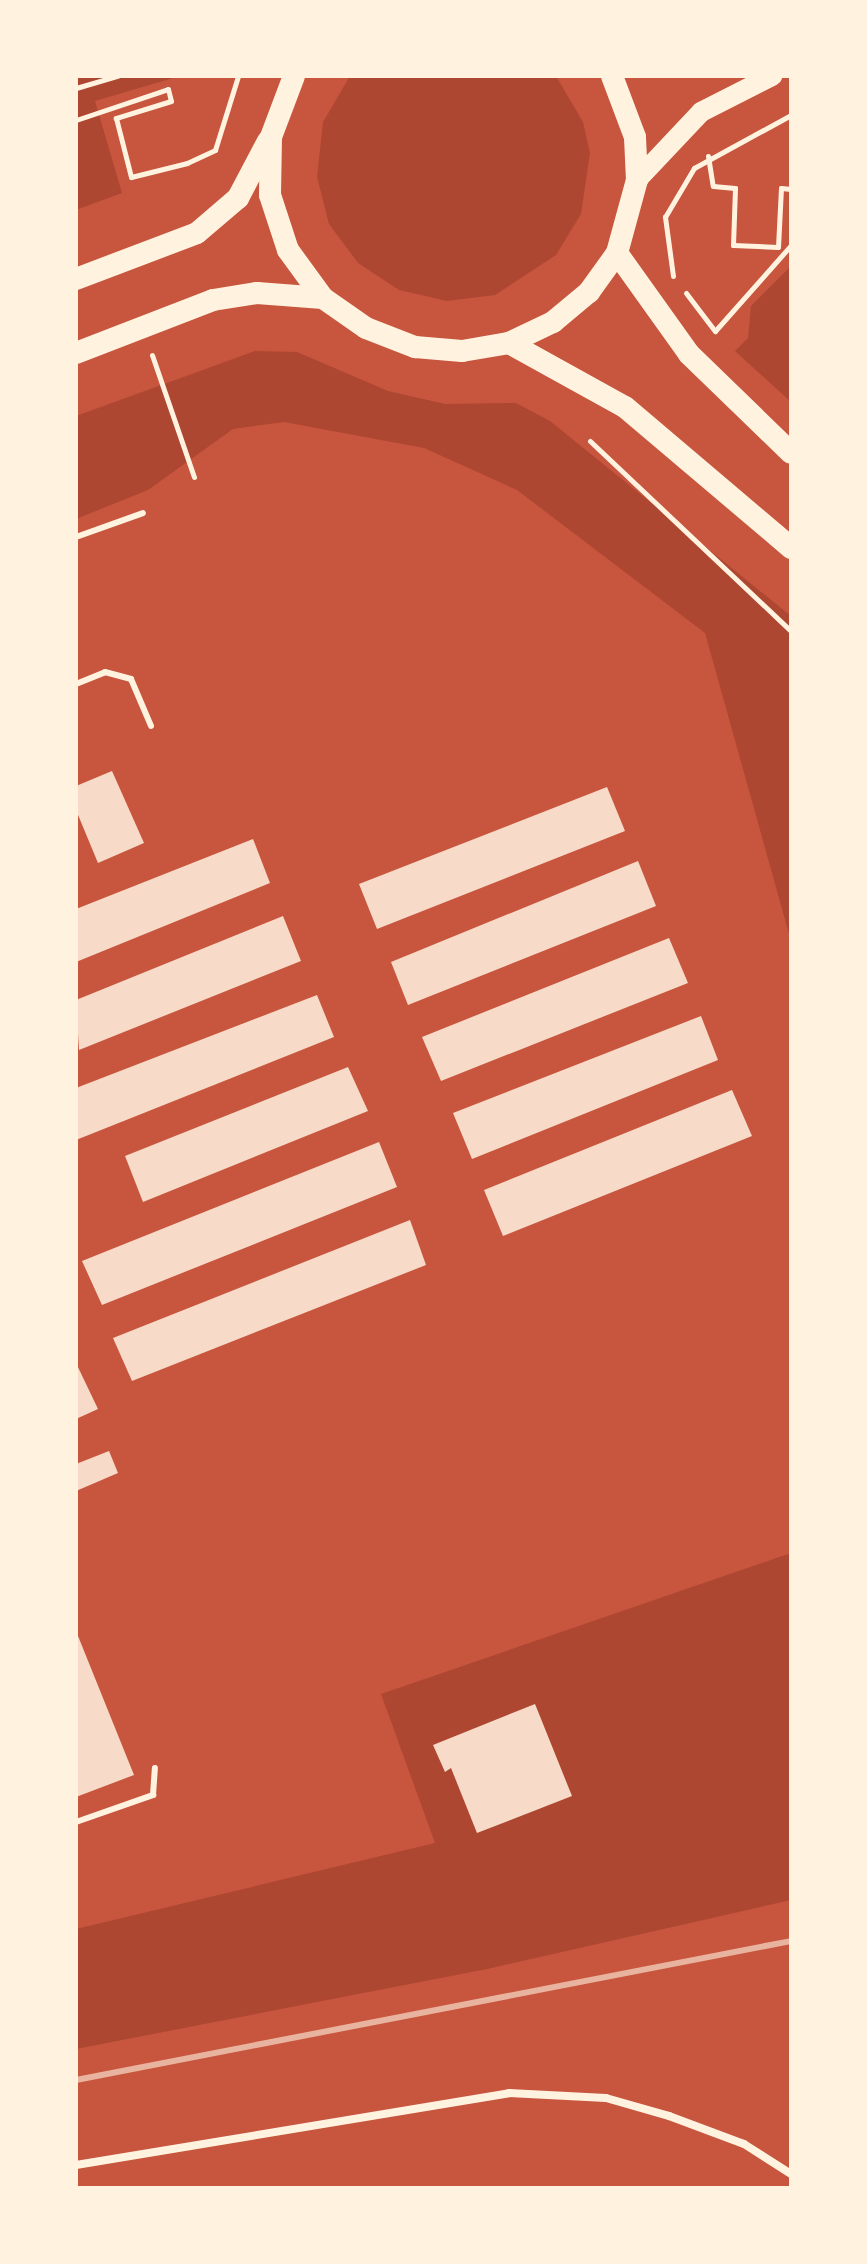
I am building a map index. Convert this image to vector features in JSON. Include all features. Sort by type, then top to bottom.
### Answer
[{"type":"highway","points":[[76,279],[197,233],[238,198],[271,137],[294,76]]},
{"type":"highway","points":[[271,137],[275,209],[288,250],[323,298],[366,328],[415,347],[462,351],[509,343],[553,322],[589,292],[617,253],[637,180],[635,137],[612,76]]},
{"type":"highway","points":[[617,253],[689,354],[791,453]]},
{"type":"highway","points":[[76,353],[228,298],[323,298]]},
{"type":"highway","points":[[509,343],[625,407],[791,548]]},
{"type":"main road","points":[[637,180],[701,112],[772,76]]},
{"type":"street","points":[[76,2165],[509,2093],[606,2098],[656,2112],[744,2144],[791,2174]]},
{"type":"lane","points":[[76,537],[143,513]]},
{"type":"lane","points":[[76,684],[105,672],[131,679],[151,726]]},
{"type":"lane","points":[[76,1822],[153,1795],[155,1768]]},
{"type":"path","points":[[76,88],[117,76]]},
{"type":"path","points":[[76,120],[168,89],[171,101],[116,118],[131,177],[187,163],[215,150],[238,76]]},
{"type":"path","points":[[791,115],[694,168],[665,217],[671,274],[715,331],[791,245]]},
{"type":"path","points":[[735,188],[733,245],[778,247],[781,188],[791,189]]},
{"type":"path","points":[[142,328],[194,477]]},
{"type":"path","points":[[590,441],[791,631]]},
{"type":"shaded area","points":[[76,76],[180,76],[95,101],[122,193],[76,210]]},
{"type":"shaded area","points":[[350,76],[556,76],[583,122],[590,153],[581,214],[556,255],[495,295],[447,301],[399,290],[358,263],[329,224],[317,177],[323,122]]},
{"type":"shaded area","points":[[791,266],[791,402],[735,351],[748,338],[751,306]]},
{"type":"shaded area","points":[[255,351],[297,352],[388,391],[445,404],[516,403],[550,421],[791,616],[791,941],[705,633],[517,490],[424,448],[284,422],[233,429],[148,490],[76,519],[76,416]]},
{"type":"shaded area","points":[[791,1553],[791,1900],[487,1969],[76,2049],[76,1929],[435,1843],[381,1694]]},
{"type":"building","points":[[112,771],[144,843],[98,863],[76,810],[76,786]]},
{"type":"building","points":[[607,787],[625,831],[377,929],[359,884]]},
{"type":"building","points":[[253,839],[270,883],[76,962],[76,909]]},
{"type":"building","points":[[638,861],[656,906],[408,1005],[391,962]]},
{"type":"building","points":[[283,916],[301,961],[79,1050],[76,1000]]},
{"type":"building","points":[[669,938],[688,983],[441,1081],[422,1037]]},
{"type":"building","points":[[317,995],[334,1037],[76,1140],[76,1088]]},
{"type":"building","points":[[701,1016],[718,1060],[472,1159],[453,1113]]},
{"type":"building","points":[[348,1067],[368,1111],[143,1202],[125,1156]]},
{"type":"building","points":[[732,1090],[752,1136],[503,1236],[484,1190]]},
{"type":"building","points":[[379,1142],[397,1187],[102,1305],[82,1261]]},
{"type":"building","points":[[410,1220],[426,1265],[132,1381],[113,1338]]},
{"type":"building","points":[[76,1363],[98,1409],[76,1419]]},
{"type":"building","points":[[109,1451],[118,1473],[76,1491],[76,1464]]},
{"type":"building","points":[[76,1631],[134,1775],[76,1797]]},
{"type":"building","points":[[535,1704],[572,1796],[477,1833],[451,1768],[445,1772],[433,1745]]},
{"type":"railway","points":[[76,2080],[791,1941]]}]
